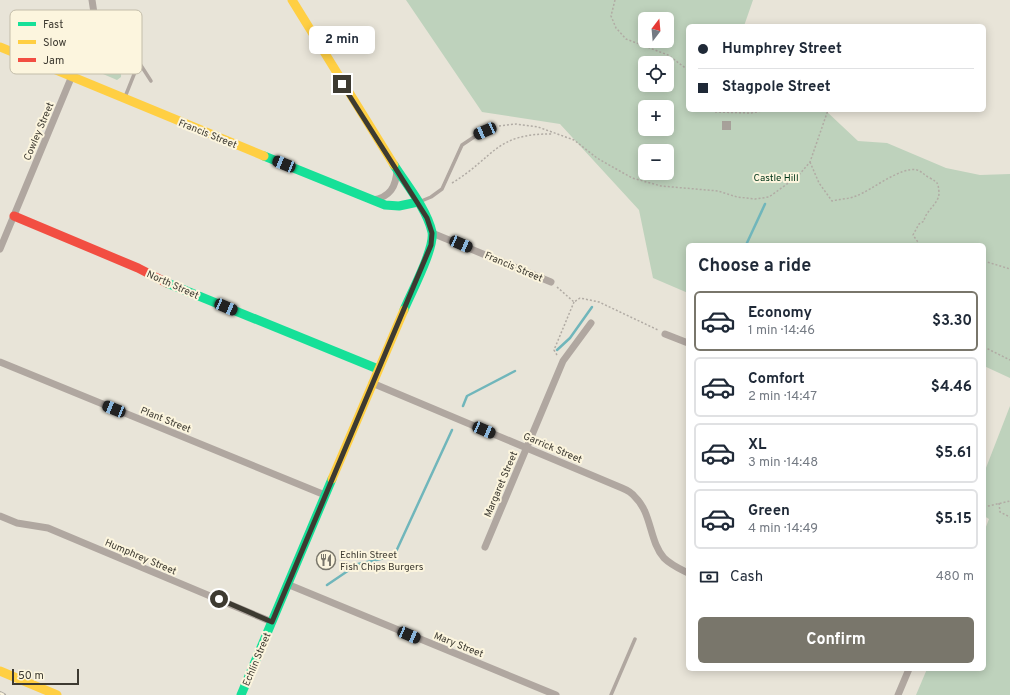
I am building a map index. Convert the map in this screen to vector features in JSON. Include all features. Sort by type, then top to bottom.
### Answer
[{"type":"street","name":"Cowley Street","points":[[92,0],[93,10]]},
{"type":"street","points":[[292,0],[350,96],[418,202],[427,218],[432,233]]},
{"type":"street","name":"Francis Street","points":[[0,47],[10,51]]},
{"type":"street","name":"Francis Street","points":[[65,74],[386,206],[399,208],[418,202]]},
{"type":"street","name":"Cowley Street","points":[[0,250],[73,74]]},
{"type":"street","points":[[371,200],[388,195],[395,186],[397,170]]},
{"type":"street","name":"North Street","points":[[14,216],[138,268],[156,278],[378,369]]},
{"type":"street","name":"Francis Street","points":[[432,233],[551,282]]},
{"type":"street","name":"Echlin Street","points":[[241,695],[427,255],[431,245],[432,233]]},
{"type":"street","name":"Margaret Street","points":[[485,547],[563,360],[591,323]]},
{"type":"street","points":[[666,334],[686,342]]},
{"type":"street","name":"Plant Street","points":[[0,362],[325,495]]},
{"type":"street","name":"Garrick Street","points":[[372,383],[607,480],[622,488],[636,497],[644,510],[656,544],[664,558],[686,572]]},
{"type":"street","name":"Humphrey Street","points":[[0,516],[16,523],[48,528],[272,622]]},
{"type":"street","name":"Mary Street","points":[[287,584],[556,695]]},
{"type":"street","points":[[0,671],[57,695]]},
{"type":"street","points":[[898,695],[908,671]]},
{"type":"lane","points":[[142,67],[151,81]]},
{"type":"lane","points":[[125,98],[134,74]]},
{"type":"lane","points":[[418,202],[431,197],[442,189],[462,145],[493,127]]},
{"type":"lane","points":[[611,695],[635,639]]},
{"type":"path","points":[[615,0],[611,16],[619,32],[632,41],[668,55],[686,68]]},
{"type":"path","points":[[715,112],[756,112]]},
{"type":"path","points":[[493,127],[516,124],[538,127],[574,140],[597,158],[632,178],[661,186],[718,191],[738,197],[755,199],[769,198],[798,176],[810,162],[827,112]]},
{"type":"path","points":[[442,189],[458,179],[501,144],[521,135],[555,134]]},
{"type":"path","points":[[810,162],[819,183],[832,201],[854,197],[903,170],[910,169],[926,174],[929,178],[938,183],[938,196],[930,212],[925,216],[924,221],[919,224],[913,235],[919,243]]},
{"type":"path","points":[[986,262],[1010,268]]},
{"type":"path","points":[[551,282],[574,302]]},
{"type":"path","points":[[563,360],[554,350],[574,302],[580,298],[599,302],[666,334]]},
{"type":"path","points":[[986,348],[1010,360]]},
{"type":"path","points":[[986,506],[1010,501]]},
{"type":"path","points":[[999,503],[1000,512],[1010,517]]},
{"type":"green space","name":"Castle Hill","points":[[406,0],[753,0],[745,24],[686,24],[686,112],[827,112],[858,141],[887,143],[946,168],[980,175],[1010,174],[1010,378],[986,367],[986,243],[686,243],[686,292],[653,278],[639,210],[560,124],[482,112]]},
{"type":"green space","points":[[103,74],[121,74],[121,77],[117,80]]},
{"type":"green space","points":[[1010,406],[1010,695],[916,695],[926,671],[986,671],[986,527],[989,519],[986,517],[986,468]]},
{"type":"building","points":[[722,121],[731,121],[731,130],[722,130]]},
{"type":"waterway","points":[[747,243],[765,204]]},
{"type":"waterway","points":[[557,350],[570,338],[592,307]]},
{"type":"waterway","points":[[463,406],[467,396],[515,371]]},
{"type":"waterway","points":[[327,585],[358,564],[394,556],[452,430]]},
{"type":"railway","points":[[0,693],[4,695]]},
{"type":"traffic: fast","points":[[264,156],[385,205],[399,206],[418,202]]},
{"type":"traffic: fast","points":[[394,165],[426,214],[432,232],[430,249],[404,310]]},
{"type":"traffic: fast","points":[[167,283],[378,369]]},
{"type":"traffic: fast","points":[[241,695],[332,479]]},
{"type":"traffic: slow","points":[[292,0],[394,165]]},
{"type":"traffic: slow","points":[[0,47],[10,51]]},
{"type":"traffic: slow","points":[[65,74],[264,156]]},
{"type":"traffic: slow","points":[[332,479],[404,310]]},
{"type":"traffic: slow","points":[[0,671],[57,695]]},
{"type":"traffic: jam","points":[[14,216],[138,268],[167,283]]},
{"type":"place","name":"Echlin Street Fish Chips Burgers","points":[[326,560]]},
{"type":"route","points":[[219,599],[272,622],[431,245],[432,233],[427,218],[342,84]]}]
